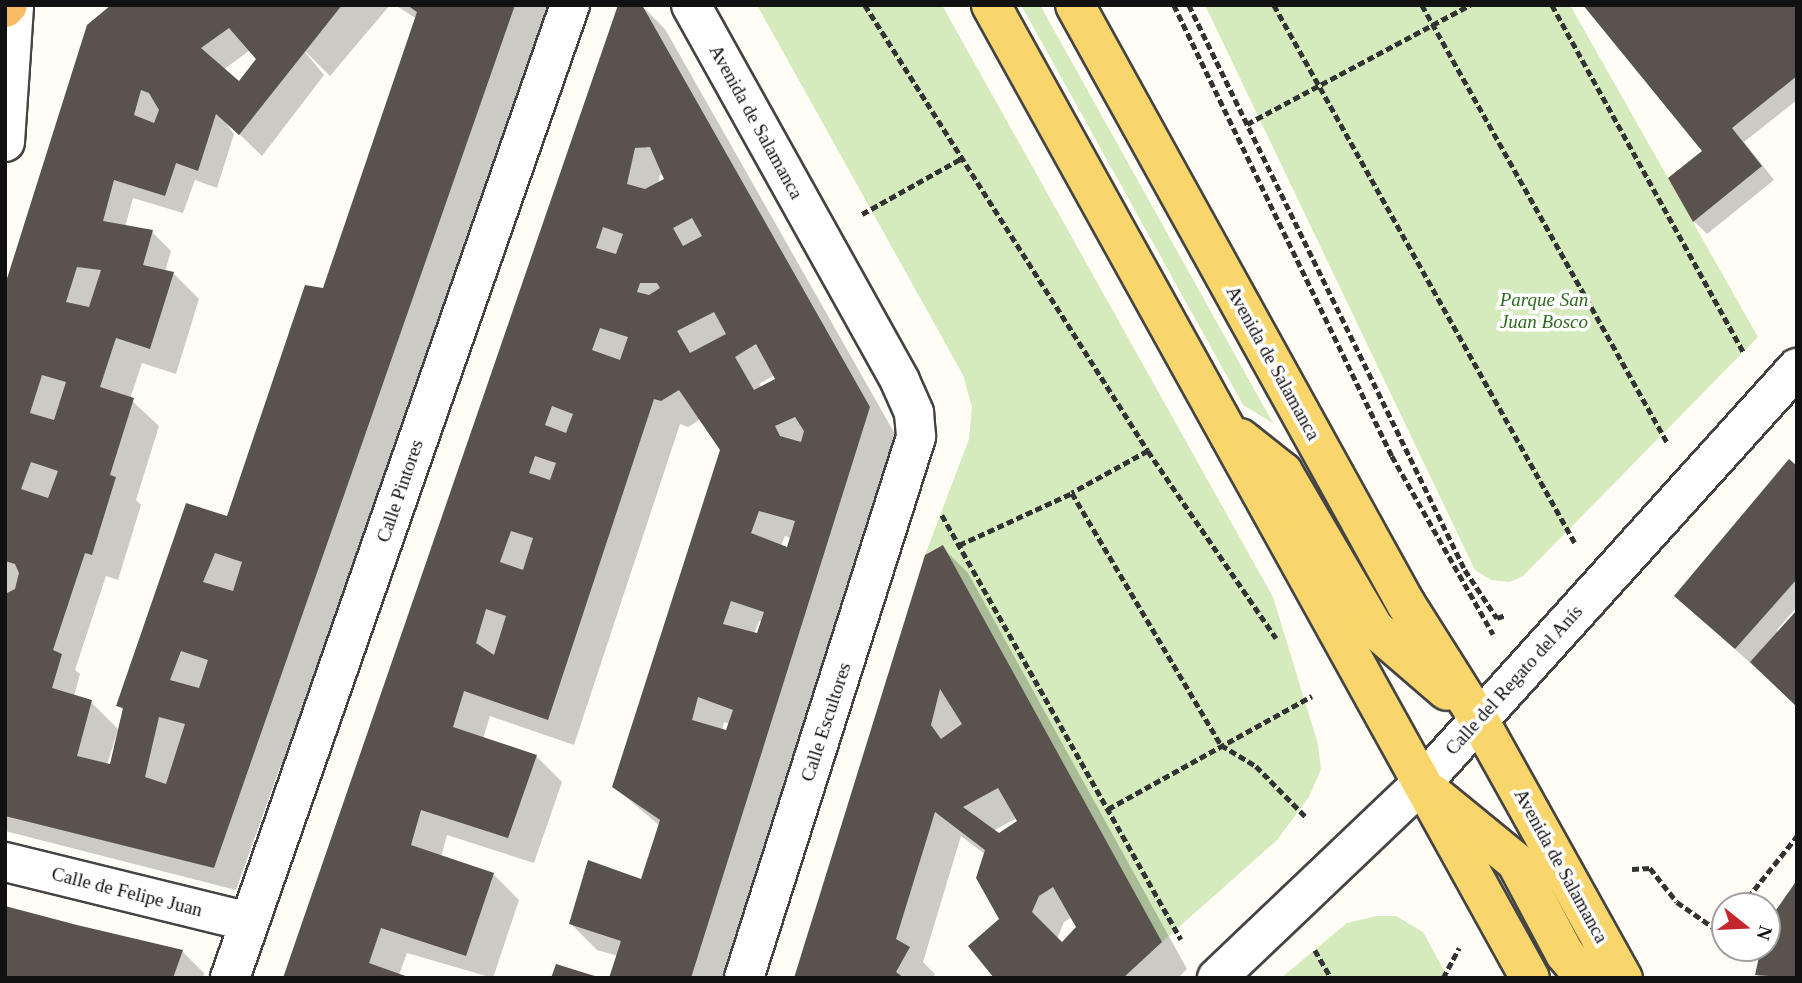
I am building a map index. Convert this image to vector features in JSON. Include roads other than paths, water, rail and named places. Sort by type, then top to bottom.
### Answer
[{"type":"main road","name":"Avenida de Salamanca","points":[[991,5],[1530,978]]},
{"type":"main road","name":"Avenida de Salamanca","points":[[1074,5],[1406,604],[1478,718],[1623,978]]},
{"type":"main road","name":"Avenida de Salamanca","points":[[1225,426],[1283,472],[1374,628],[1478,718]]},
{"type":"main road","name":"Avenida de Salamanca","points":[[1421,783],[1516,862],[1565,954],[1585,978]]},
{"type":"street","points":[[5,142],[14,5]]},
{"type":"street","name":"Calle Pintores","points":[[230,978],[570,5]]},
{"type":"street","name":"Avenida de Salamanca","points":[[691,5],[900,381],[914,413],[916,437],[908,465]]},
{"type":"street","name":"Calle del Regato del Anís","points":[[1217,978],[1421,783],[1797,368]]},
{"type":"street","name":"Calle Escultores","points":[[744,978],[908,465]]},
{"type":"street","name":"Calle de Felipe Juan","points":[[5,862],[249,922]]},
{"type":"park label","name":"Parque San Juan Bosco","points":[[1544,311]]}]
